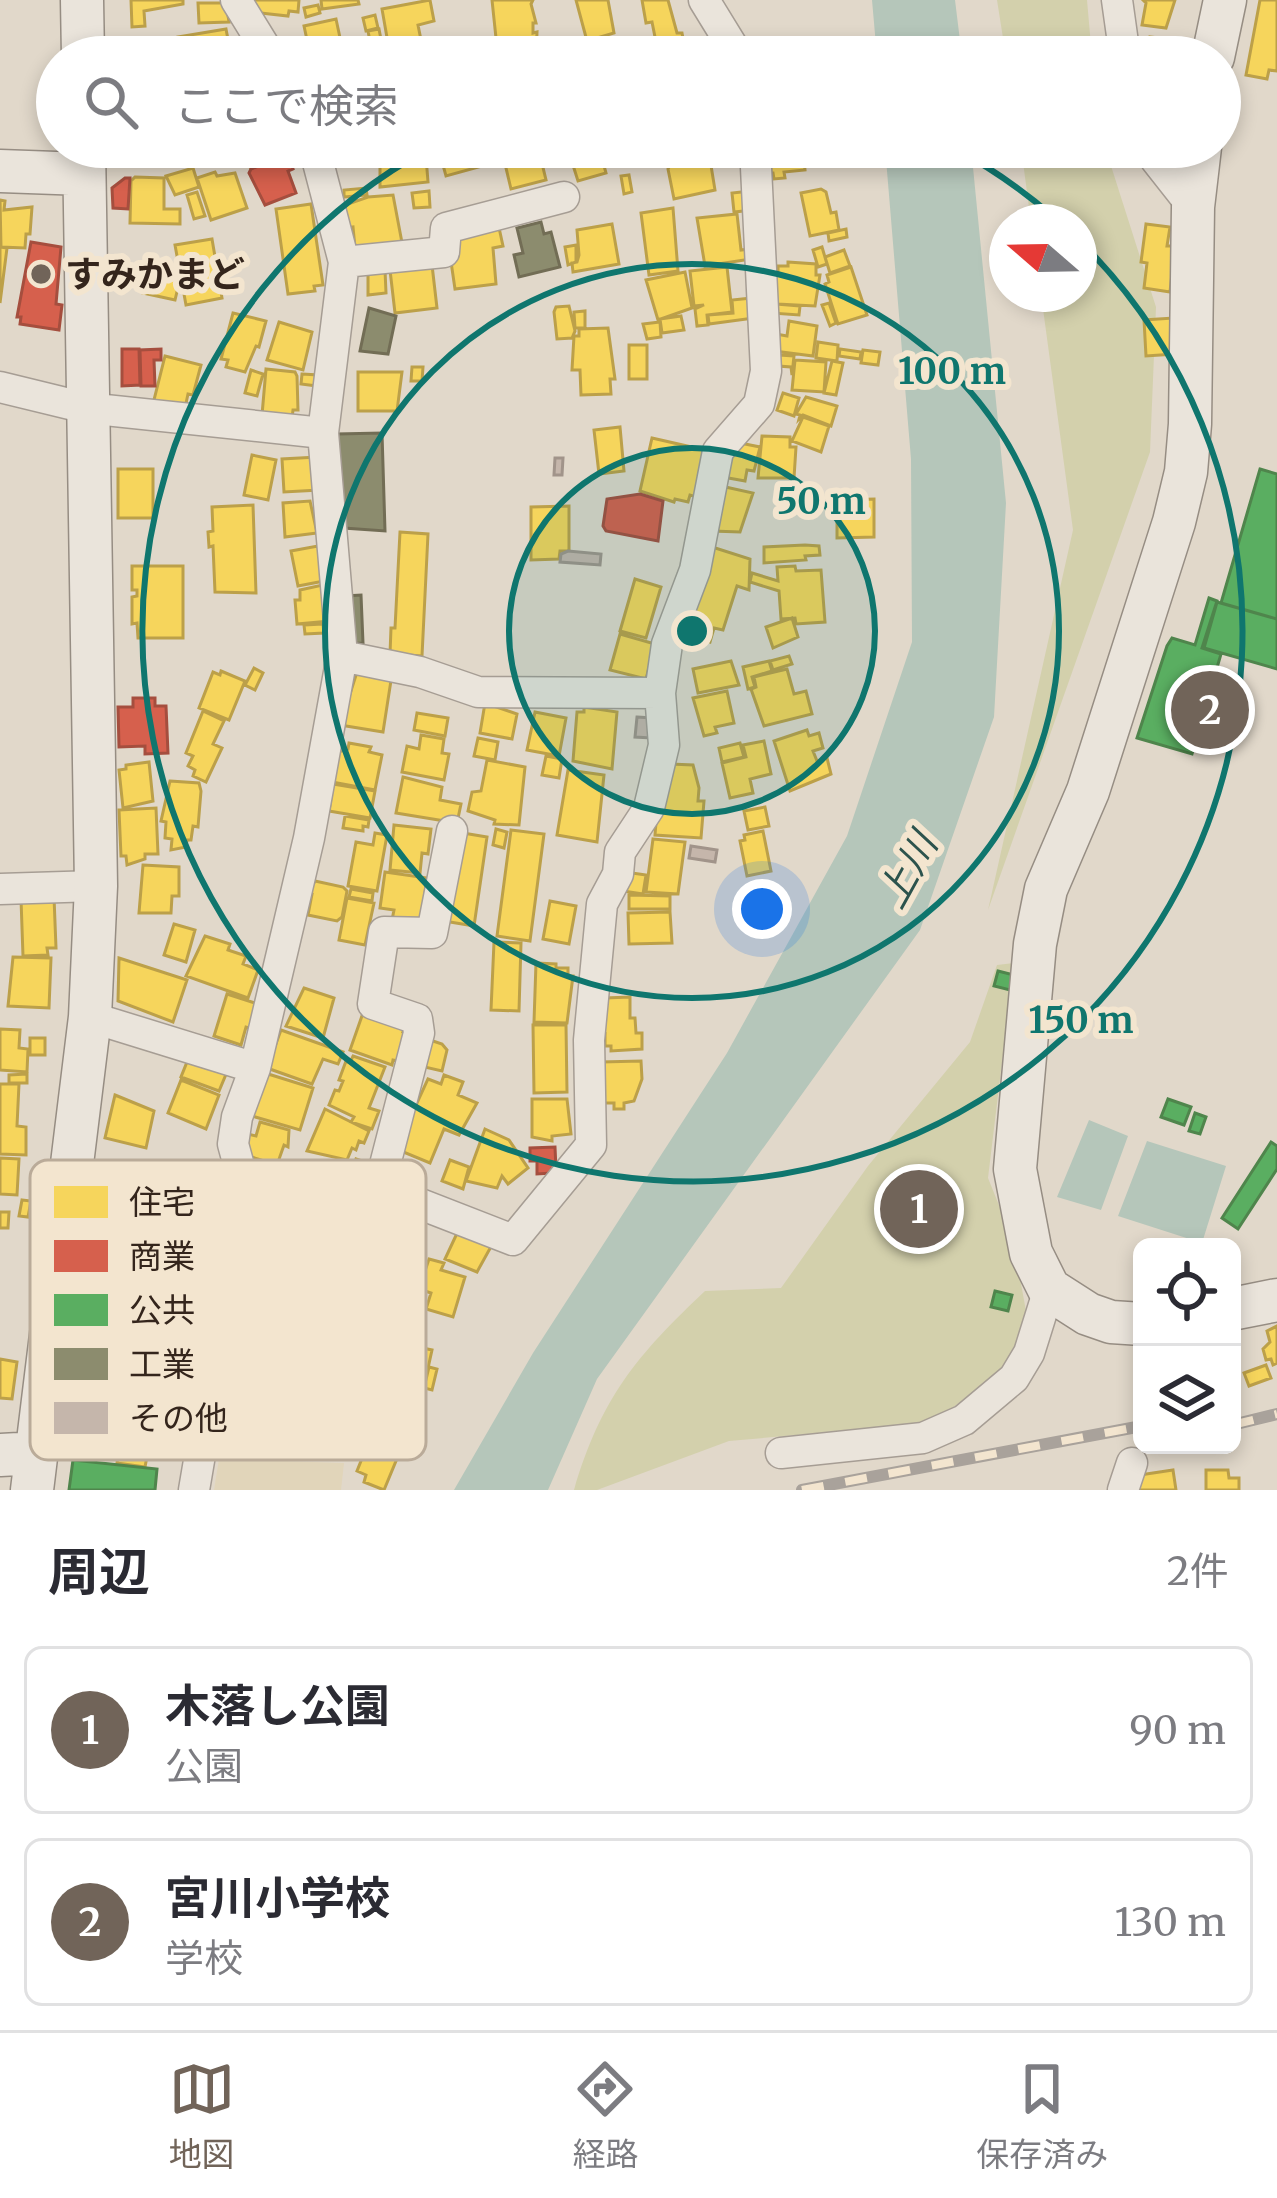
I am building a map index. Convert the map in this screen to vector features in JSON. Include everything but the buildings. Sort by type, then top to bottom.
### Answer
[{"type":"street","points":[[82,0],[83,36]]},
{"type":"street","points":[[236,0],[258,36]]},
{"type":"street","points":[[704,0],[726,36]]},
{"type":"street","points":[[1117,0],[1122,36]]},
{"type":"street","points":[[1217,36],[1225,0]]},
{"type":"street","points":[[0,171],[36,166]]},
{"type":"street","points":[[69,1160],[90,1017],[96,886],[84,168]]},
{"type":"street","points":[[237,1160],[233,1144],[237,1117],[255,1068],[309,838],[342,656],[323,433],[344,262],[319,168]]},
{"type":"street","points":[[426,1206],[514,1240],[591,1145],[589,1040],[602,904],[618,874],[620,852],[649,808],[664,746],[660,693],[667,644],[694,570],[718,451],[759,404],[766,371],[756,168]]},
{"type":"street","points":[[1162,168],[1193,207]]},
{"type":"street","points":[[1133,1323],[1088,1314],[1048,1289],[1031,1253],[1015,1169],[1035,944],[1046,889],[1088,791],[1186,472],[1198,168]]},
{"type":"street","points":[[344,262],[444,252],[446,227],[564,197]]},
{"type":"street","points":[[0,387],[86,408],[323,433]]},
{"type":"street","points":[[342,656],[420,672],[478,692],[660,693]]},
{"type":"street","points":[[386,1160],[419,1033],[417,1019],[373,1004],[384,932],[432,933],[452,831]]},
{"type":"street","points":[[0,889],[96,886]]},
{"type":"street","points":[[90,1017],[255,1068]]},
{"type":"street","points":[[782,1453],[923,1438],[964,1420],[1014,1378],[1029,1353],[1048,1289]]},
{"type":"street","points":[[1241,1307],[1277,1300]]},
{"type":"street","points":[[23,1466],[30,1419]]},
{"type":"street","points":[[194,1490],[199,1460]]},
{"type":"shaded area","points":[[997,0],[1087,0],[1090,36],[1003,36]]},
{"type":"shaded area","points":[[1024,168],[1112,168],[1156,307],[1150,452],[988,910],[1073,530],[1043,312],[1097,312],[1097,204],[1029,204]]},
{"type":"shaded area","points":[[1014,963],[988,1178],[1013,1240],[1026,1311],[1014,1350],[999,1373],[932,1423],[729,1441],[597,1490],[574,1490],[609,1403],[641,1358],[705,1291],[781,1288],[868,1166],[970,1042],[997,965]]},
{"type":"shaded area","points":[[219,1460],[344,1463],[341,1490],[214,1490]]},
{"type":"water","points":[[872,0],[955,0],[959,36],[875,36]]},
{"type":"water","name":"上川","points":[[887,168],[973,168],[1006,503],[994,717],[920,930],[597,1379],[548,1490],[454,1490],[533,1353],[727,1053],[847,836],[912,642],[911,459]]},
{"type":"water","points":[[1089,1120],[1128,1136],[1101,1210],[1057,1197]]},
{"type":"water","points":[[1147,1141],[1226,1166],[1204,1238],[1186,1238],[1118,1216]]},
{"type":"railway","points":[[1241,1423],[1277,1414]]},
{"type":"railway","points":[[802,1490],[1133,1428]]},
{"type":"place","name":"すみかまど","points":[[41,274]]},
{"type":"place","name":"宮川小学校","points":[[1210,710]]},
{"type":"place","name":"木落し公園","points":[[919,1209]]}]
